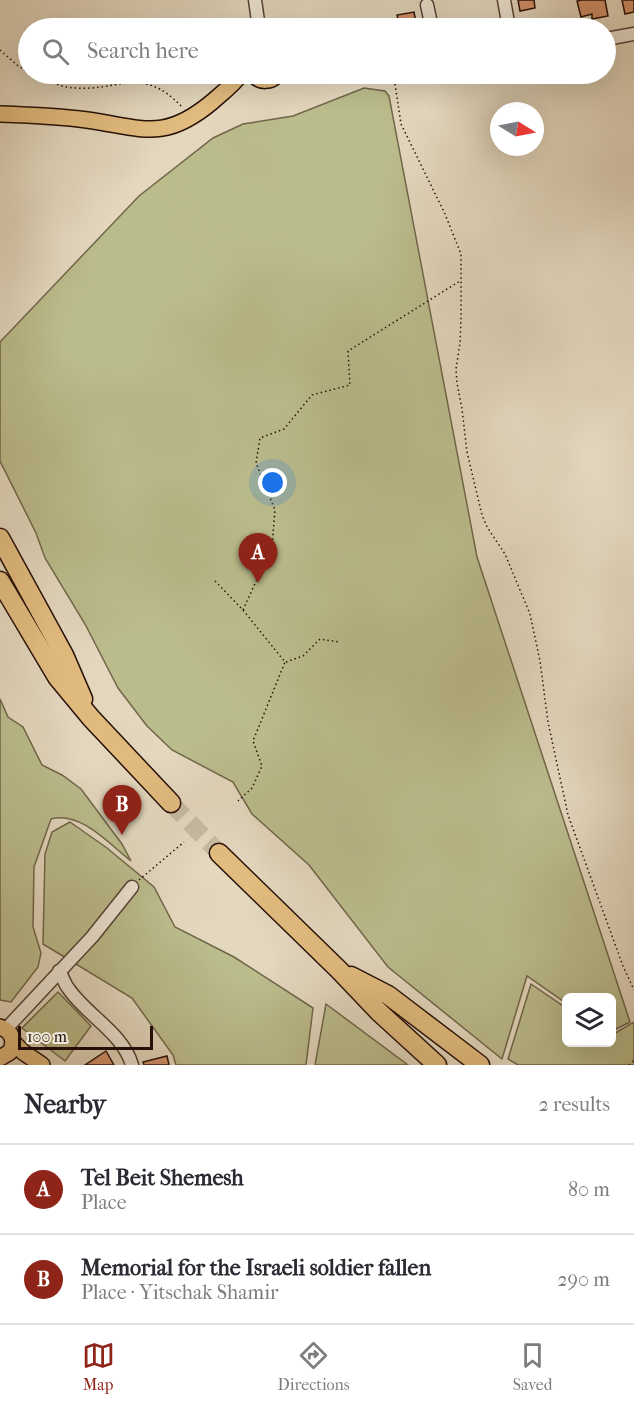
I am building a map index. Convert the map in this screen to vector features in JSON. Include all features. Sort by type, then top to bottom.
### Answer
[{"type":"highway","points":[[0,538],[64,655],[91,718]]},
{"type":"highway","points":[[0,581],[57,677],[91,718],[171,803]]},
{"type":"highway","points":[[219,853],[339,969],[378,1012],[437,1065]]},
{"type":"highway","points":[[339,969],[388,994],[480,1065]]},
{"type":"main road","points":[[0,114],[53,116],[142,129],[167,128],[193,117],[231,84]]},
{"type":"main road","points":[[1,1058],[10,1052],[6,1032]]},
{"type":"main road","points":[[6,1032],[42,1065]]},
{"type":"main road","points":[[1,1058],[18,1065]]},
{"type":"street","points":[[255,0],[258,18]]},
{"type":"street","points":[[504,0],[507,18]]},
{"type":"street","points":[[427,5],[430,18]]},
{"type":"street","points":[[616,37],[634,34]]},
{"type":"street","points":[[6,1032],[92,937],[132,887]]},
{"type":"street","points":[[59,971],[67,987],[129,1055],[132,1065]]},
{"type":"path","points":[[0,50],[18,66]]},
{"type":"path","points":[[59,84],[84,88],[118,84]]},
{"type":"path","points":[[148,84],[170,93],[193,117]]},
{"type":"path","points":[[395,84],[401,124],[445,214],[461,254],[460,343],[456,369],[469,462],[487,527],[505,554],[530,614],[540,661],[548,722],[570,823],[619,957],[634,990]]},
{"type":"path","points":[[243,610],[272,546],[275,510],[256,463],[260,438],[284,429],[312,395],[350,385],[348,351],[461,280]]},
{"type":"path","points":[[215,581],[243,610],[285,662]]},
{"type":"path","points":[[238,801],[252,788],[262,766],[253,741],[285,662],[303,656],[320,639],[339,642]]},
{"type":"path","points":[[132,887],[184,842]]},
{"type":"path","points":[[629,1065],[634,1060]]},
{"type":"green space","points":[[364,88],[385,91],[389,96],[477,557],[630,1022],[616,1029],[616,993],[562,993],[562,1000],[527,976],[502,1059],[388,967],[309,865],[252,814],[233,782],[172,750],[147,726],[118,688],[85,624],[45,558],[36,533],[0,461],[0,342],[139,196],[213,138],[243,124],[293,116]]},
{"type":"green space","points":[[0,699],[8,717],[23,727],[42,765],[62,775],[81,789],[122,844],[131,861],[84,824],[62,818],[51,819],[34,867],[33,927],[41,953],[38,967],[11,1002],[0,1000]]},
{"type":"green space","points":[[70,822],[107,848],[154,887],[175,927],[234,957],[313,1008],[306,1065],[176,1065],[173,1055],[132,998],[43,944],[45,854],[52,832]]},
{"type":"green space","points":[[531,984],[562,1005],[562,1047],[616,1047],[616,1033],[634,1022],[634,1065],[518,1065],[508,1059]]},
{"type":"green space","points":[[58,992],[91,1026],[65,1061],[22,1028]]},
{"type":"green space","points":[[326,1004],[408,1065],[315,1065]]},
{"type":"building","points":[[518,0],[534,0],[535,8],[520,11]]},
{"type":"building","points":[[605,0],[608,16],[592,18],[592,14],[581,17],[577,1]]},
{"type":"building","points":[[622,0],[634,0],[634,12],[625,14]]},
{"type":"building","points":[[414,12],[415,18],[398,18],[397,15]]},
{"type":"building","points":[[106,1051],[114,1065],[85,1065]]},
{"type":"building","points":[[167,1056],[169,1065],[144,1065],[143,1062]]},
{"type":"tunnel","points":[[171,803],[219,853]]},
{"type":"place","name":"Tel Beit Shemesh","points":[[258,583]]},
{"type":"place","name":"Memorial for the Israeli soldier fallen","points":[[122,835]]}]
